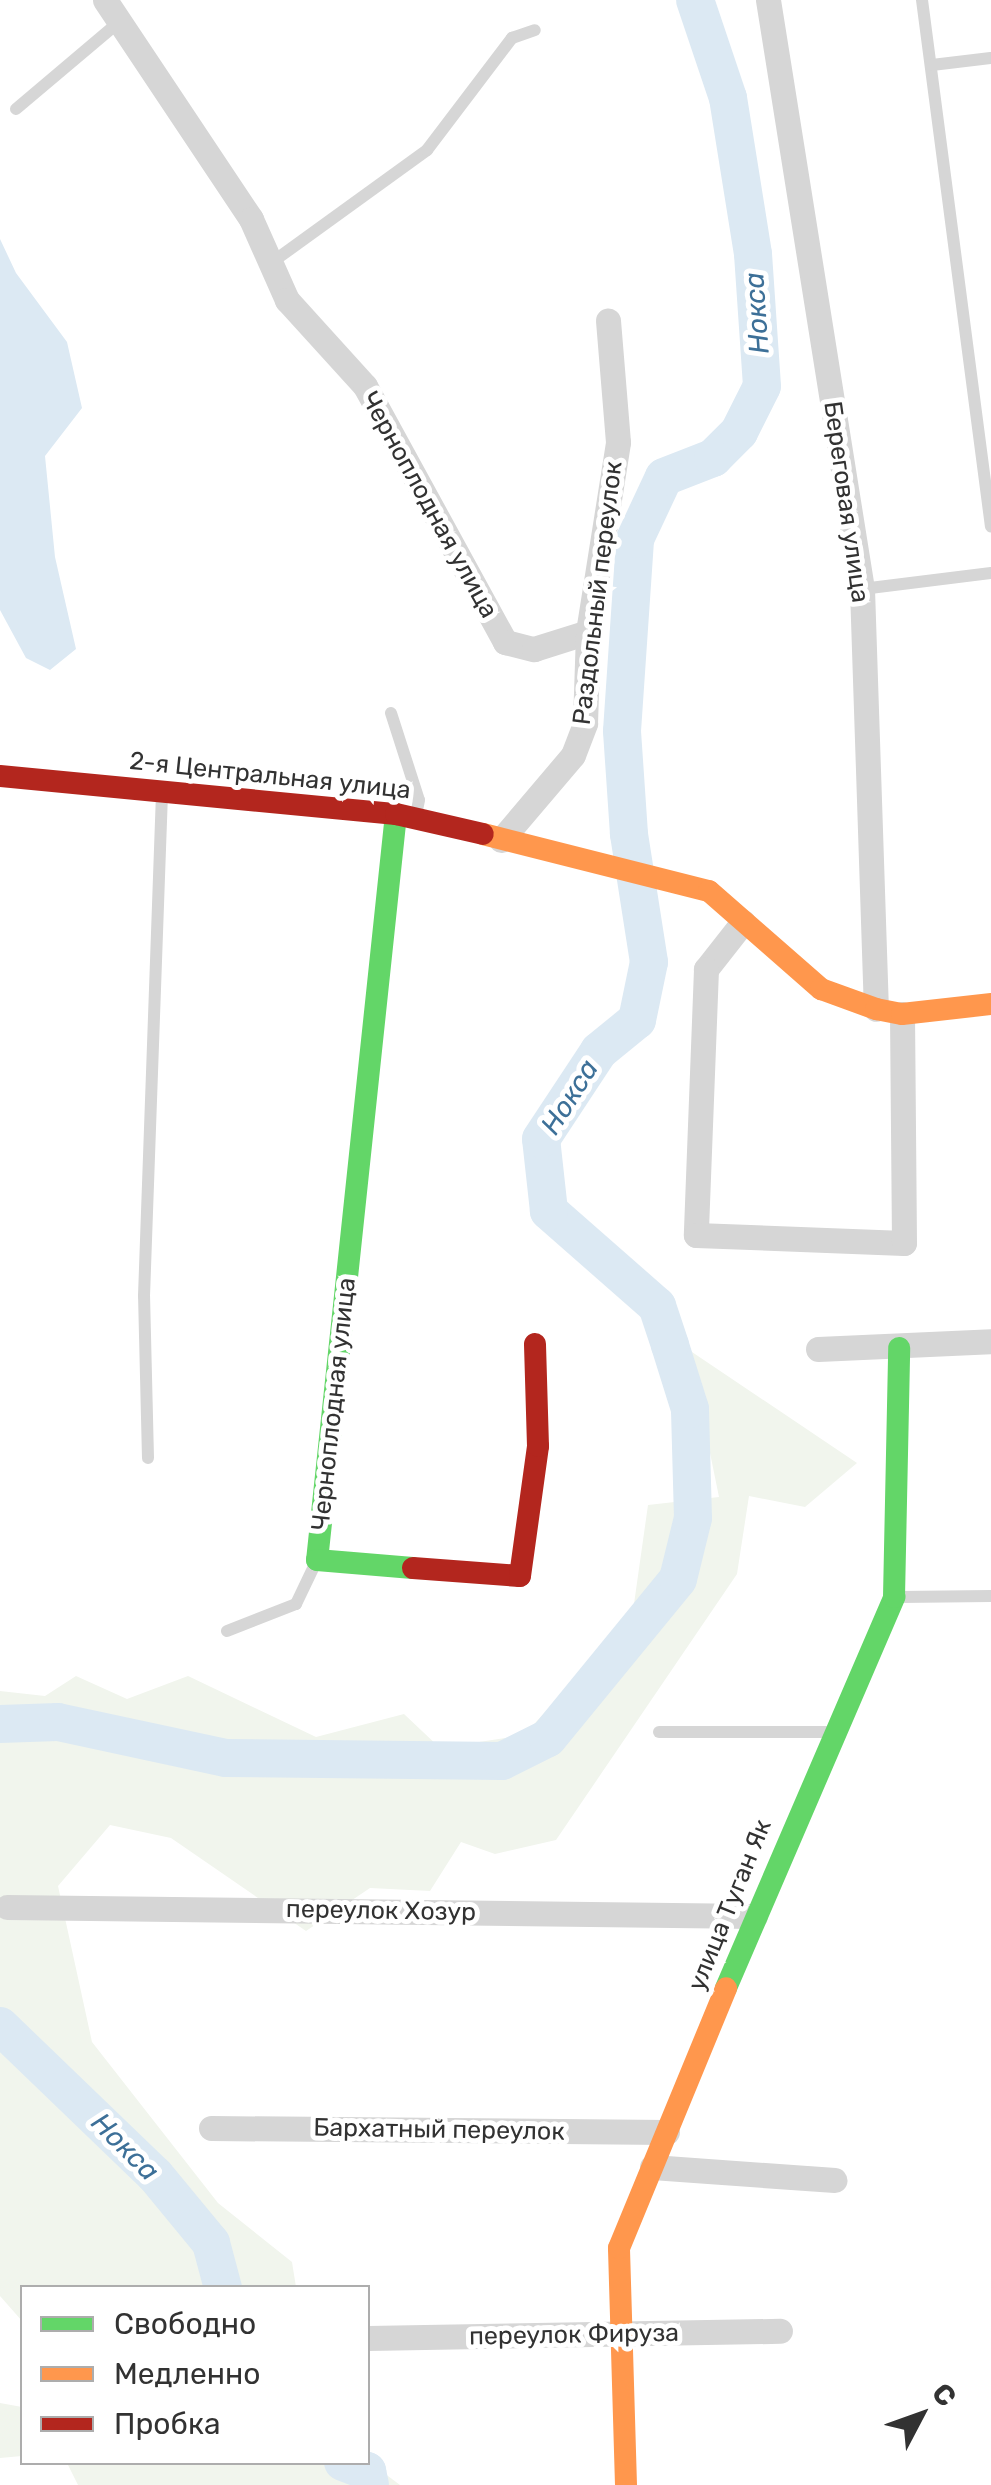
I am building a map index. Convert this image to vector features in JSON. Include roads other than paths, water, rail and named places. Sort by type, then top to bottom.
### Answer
[{"type":"street","name":"Береговая улица","points":[[768,0],[862,589],[876,1009]]},
{"type":"street","name":"Черноплодная улица","points":[[112,11],[251,219],[287,300],[364,386],[505,642],[534,648],[588,632]]},
{"type":"street","name":"Раздольный переулок","points":[[501,840],[573,755],[585,723],[588,632],[618,442],[608,320]]},
{"type":"street","name":"2-я Центральная улица","points":[[0,776],[405,816],[532,844],[708,891],[743,922]]},
{"type":"street","name":"Черноплодная улица","points":[[405,816],[317,1560],[520,1576],[538,1446],[535,1344]]},
{"type":"street","points":[[902,1014],[904,1243],[696,1236],[706,969],[743,922],[821,990],[876,1009],[902,1014],[991,1004]]},
{"type":"street","points":[[818,1350],[991,1341]]},
{"type":"street","name":"улица Туган Як","points":[[626,2485],[619,2248],[831,1732],[894,1597],[899,1348]]},
{"type":"street","name":"переулок Хозур","points":[[7,1907],[755,1916]]},
{"type":"street","name":"Бархатный переулок","points":[[211,2128],[666,2132]]},
{"type":"street","points":[[652,2167],[834,2180]]},
{"type":"street","name":"переулок Фируза","points":[[370,2338],[780,2332]]},
{"type":"lane","points":[[922,0],[991,528]]},
{"type":"lane","points":[[16,110],[112,11]]},
{"type":"lane","points":[[270,263],[427,150],[512,38],[535,30]]},
{"type":"lane","points":[[932,65],[991,58]]},
{"type":"lane","points":[[862,589],[991,573]]},
{"type":"lane","points":[[391,713],[420,800],[405,816]]},
{"type":"lane","points":[[148,1458],[144,1296],[162,791]]},
{"type":"lane","points":[[227,1631],[296,1604],[317,1560]]},
{"type":"lane","points":[[894,1597],[991,1596]]},
{"type":"lane","points":[[658,1732],[831,1732]]},
{"type":"waterway","name":"Нокса","points":[[0,1724],[58,1722],[226,1758],[502,1761],[548,1738],[678,1579],[693,1518],[690,1409],[657,1306],[549,1211],[541,1139],[599,1051],[637,1020],[649,962],[629,834],[622,731],[635,539],[664,477],[713,458],[739,432],[762,386],[753,254],[728,98],[695,0]]},
{"type":"waterway","name":"Нокса","points":[[0,2026],[155,2175],[211,2243],[222,2285]]},
{"type":"waterway","name":"Нокса","points":[[351,2465],[367,2471],[370,2485]]}]
